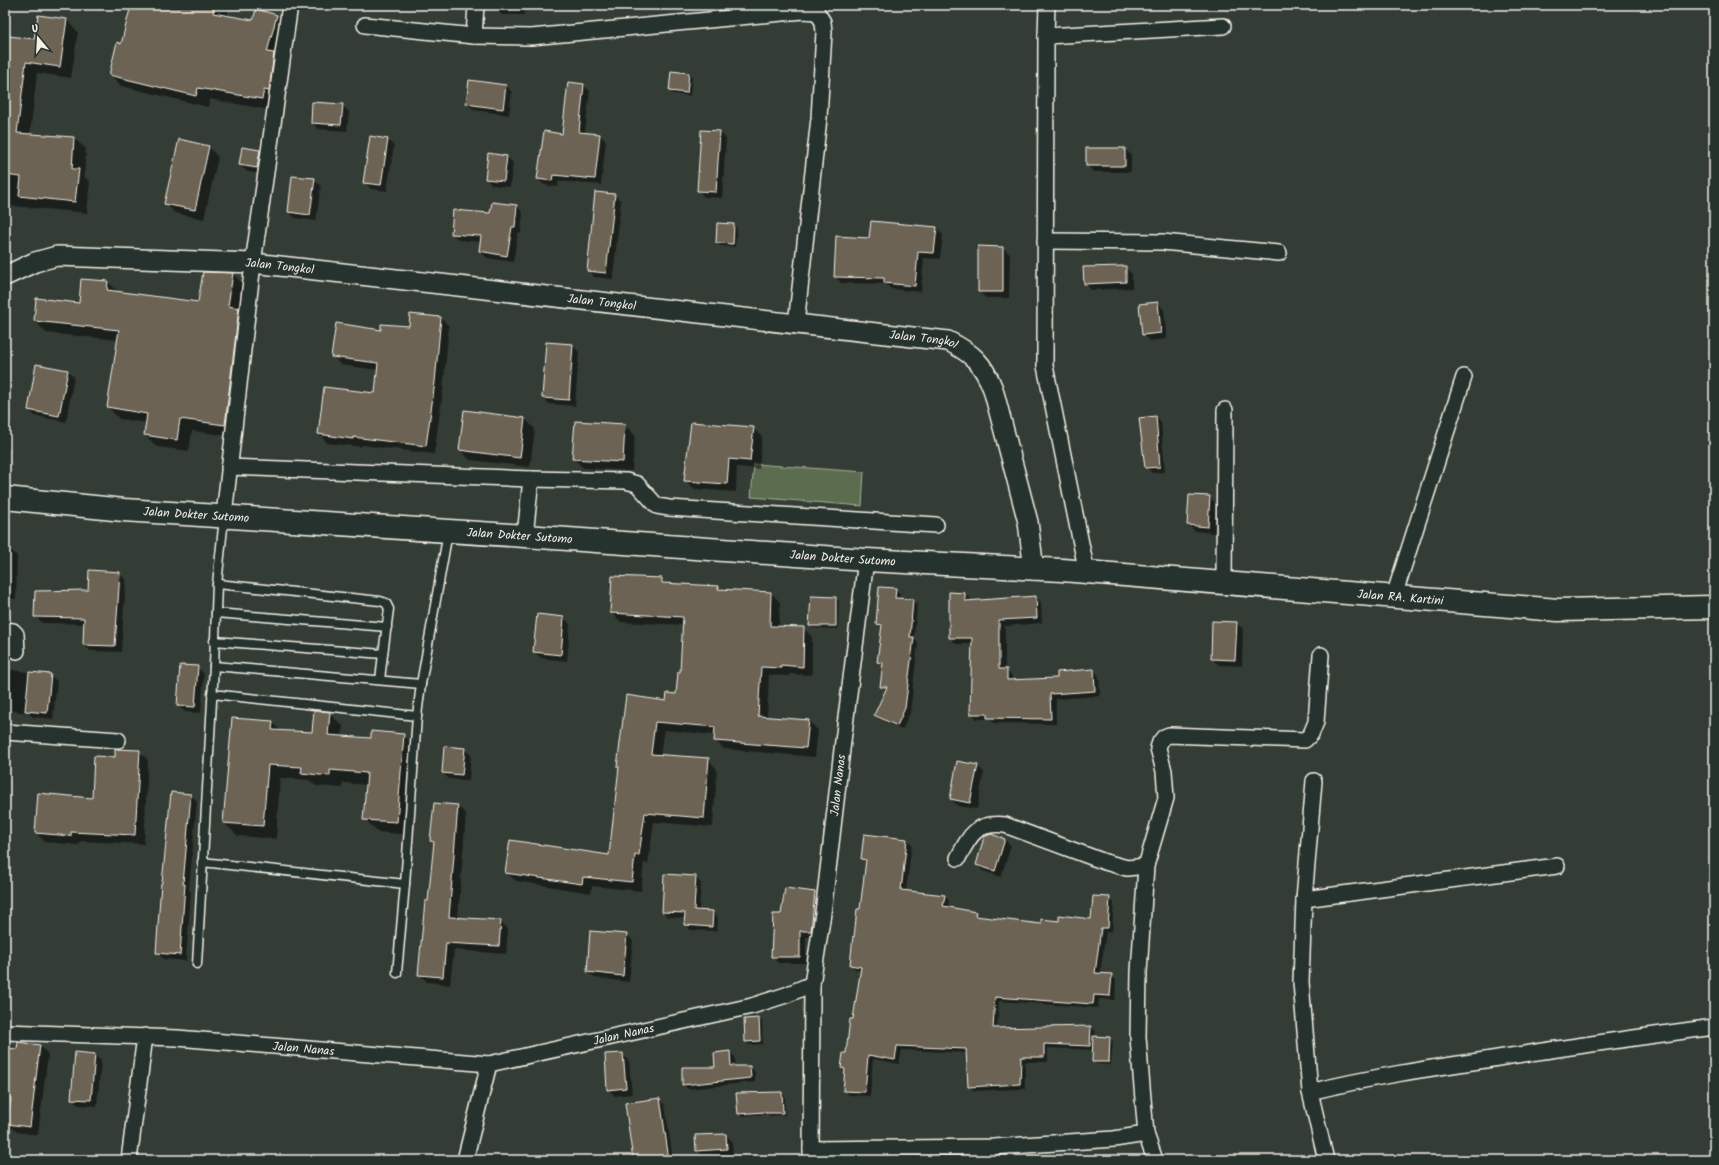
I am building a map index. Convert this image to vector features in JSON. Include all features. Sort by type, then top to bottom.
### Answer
[{"type":"highway","name":"Jalan Dokter Sutomo","points":[[5,498],[124,510],[224,515],[866,560],[1073,572]]},
{"type":"highway","name":"Jalan RA. Kartini","points":[[1073,572],[1558,610],[1714,607]]},
{"type":"street","points":[[224,515],[253,263],[290,5]]},
{"type":"street","points":[[474,36],[476,5]]},
{"type":"street","points":[[1047,5],[1045,366],[1073,572]]},
{"type":"street","points":[[366,25],[474,36],[531,37],[699,20],[803,11],[817,12],[823,22],[824,32],[819,118],[796,324]]},
{"type":"street","points":[[1046,36],[1223,26]]},
{"type":"street","points":[[1045,241],[1162,242],[1279,253]]},
{"type":"street","name":"Jalan Tongkol","points":[[5,276],[35,262],[57,256],[253,263],[948,341],[967,350],[978,361],[993,389],[1028,522],[1034,570]]},
{"type":"street","points":[[1394,596],[1464,377]]},
{"type":"street","points":[[1224,583],[1225,410]]},
{"type":"street","points":[[229,467],[531,479],[626,481],[637,484],[657,506],[669,508],[936,525]]},
{"type":"street","points":[[525,536],[531,479]]},
{"type":"street","points":[[1028,522],[1034,540],[1046,557],[1073,572]]},
{"type":"street","name":"Jalan Nanas","points":[[5,1032],[145,1036],[489,1064],[752,1006],[786,995],[812,984],[822,921],[866,560]]},
{"type":"street","points":[[5,630],[13,631],[16,634],[17,652]]},
{"type":"street","points":[[1155,1160],[1141,1135],[1138,1037],[1141,931],[1146,866],[1166,798],[1164,771],[1158,748],[1164,737],[1169,735],[1305,740],[1311,734],[1316,722],[1322,655]]},
{"type":"street","points":[[5,732],[118,740]]},
{"type":"street","points":[[1314,781],[1304,899],[1301,982],[1310,1092],[1326,1160]]},
{"type":"street","points":[[958,858],[970,836],[981,827],[994,824],[1005,824],[1105,862],[1127,868],[1146,866]]},
{"type":"street","points":[[1304,899],[1557,866]]},
{"type":"street","points":[[812,984],[811,1155],[994,1147],[1114,1139],[1141,1135]]},
{"type":"street","points":[[1310,1092],[1362,1079],[1424,1069],[1602,1042],[1714,1027]]},
{"type":"street","points":[[129,1160],[145,1036]]},
{"type":"street","points":[[465,1160],[489,1064]]},
{"type":"lane","points":[[197,964],[214,666],[217,584],[224,515]]},
{"type":"lane","points":[[397,973],[417,716],[421,684],[448,531]]},
{"type":"lane","points":[[217,584],[380,601],[386,603],[389,609],[380,680]]},
{"type":"lane","points":[[216,613],[387,627]]},
{"type":"lane","points":[[214,641],[383,654]]},
{"type":"lane","points":[[214,666],[421,684]]},
{"type":"lane","points":[[212,694],[417,716]]},
{"type":"lane","points":[[202,862],[405,884]]},
{"type":"green space","points":[[754,464],[864,472],[862,506],[751,497]]},
{"type":"building","points":[[131,5],[215,5],[213,13],[253,20],[256,9],[277,15],[267,52],[274,53],[269,91],[264,90],[262,99],[198,88],[196,96],[109,75],[117,42],[121,44]]},
{"type":"building","points":[[38,15],[67,19],[60,67],[26,62],[17,133],[74,137],[72,169],[79,169],[75,202],[19,196],[21,177],[5,175],[5,71],[9,36],[34,39]]},
{"type":"building","points":[[671,71],[689,73],[687,93],[669,91]]},
{"type":"building","points":[[469,80],[506,85],[503,109],[466,104]]},
{"type":"building","points":[[568,82],[584,84],[579,132],[600,134],[595,179],[553,175],[552,181],[537,179],[544,131],[562,134]]},
{"type":"building","points":[[312,102],[343,104],[341,125],[311,123]]},
{"type":"building","points":[[701,130],[720,131],[716,192],[697,191]]},
{"type":"building","points":[[370,136],[388,139],[381,185],[363,183]]},
{"type":"building","points":[[179,139],[209,146],[195,210],[164,204]]},
{"type":"building","points":[[242,147],[260,150],[257,168],[239,165]]},
{"type":"building","points":[[1086,148],[1125,148],[1125,166],[1086,166]]},
{"type":"building","points":[[488,153],[507,156],[504,181],[485,179]]},
{"type":"building","points":[[292,176],[315,178],[310,215],[288,212]]},
{"type":"building","points":[[595,192],[615,194],[606,273],[587,271]]},
{"type":"building","points":[[492,202],[517,205],[515,227],[512,227],[507,256],[479,251],[481,236],[451,234],[453,210],[490,213]]},
{"type":"building","points":[[871,221],[937,227],[934,253],[918,252],[915,286],[884,283],[884,278],[834,277],[836,236],[869,238]]},
{"type":"building","points":[[717,223],[734,224],[733,244],[716,243]]},
{"type":"building","points":[[978,246],[1003,247],[1003,292],[978,292]]},
{"type":"building","points":[[1126,266],[1126,282],[1084,284],[1083,267]]},
{"type":"building","points":[[203,272],[233,273],[228,306],[239,308],[225,425],[180,419],[177,440],[144,435],[147,414],[107,407],[119,330],[34,321],[36,298],[79,303],[81,279],[108,281],[107,290],[198,302]]},
{"type":"building","points":[[1158,302],[1161,333],[1142,335],[1139,304]]},
{"type":"building","points":[[410,314],[441,317],[435,382],[426,446],[318,434],[324,387],[375,393],[378,363],[331,357],[336,323],[381,330],[381,324],[409,326]]},
{"type":"building","points":[[546,342],[573,344],[569,400],[542,398]]},
{"type":"building","points":[[36,364],[68,370],[59,416],[28,410]]},
{"type":"building","points":[[464,410],[525,418],[520,458],[459,450]]},
{"type":"building","points":[[1156,416],[1160,467],[1145,468],[1139,418]]},
{"type":"building","points":[[575,421],[625,424],[623,462],[572,459]]},
{"type":"building","points":[[691,422],[754,427],[750,461],[729,459],[727,484],[684,481]]},
{"type":"building","points":[[1189,495],[1210,496],[1208,527],[1187,525]]},
{"type":"building","points":[[89,570],[120,572],[115,646],[83,645],[84,618],[34,617],[35,591],[88,590]]},
{"type":"building","points":[[612,576],[662,578],[662,583],[719,586],[718,589],[771,592],[770,626],[804,627],[803,667],[781,665],[781,668],[761,667],[758,716],[809,720],[806,748],[714,741],[715,727],[655,722],[651,754],[709,758],[704,818],[645,813],[639,855],[635,855],[632,882],[583,877],[582,884],[505,873],[510,840],[609,855],[619,767],[617,767],[626,695],[666,701],[667,693],[676,694],[678,672],[680,672],[683,617],[610,613]]},
{"type":"building","points":[[879,587],[896,588],[895,598],[913,599],[910,637],[914,637],[905,708],[897,726],[874,715],[887,687],[880,687],[883,663],[877,662],[882,625],[876,624]]},
{"type":"building","points":[[949,592],[965,593],[965,601],[1036,596],[1037,618],[999,620],[999,669],[1007,669],[1007,680],[1057,678],[1057,672],[1094,669],[1095,691],[1050,694],[1051,719],[987,718],[987,714],[970,714],[972,638],[949,638]]},
{"type":"building","points":[[811,596],[836,597],[836,626],[809,626]]},
{"type":"building","points":[[537,614],[564,617],[561,655],[533,652]]},
{"type":"building","points":[[1212,621],[1237,622],[1235,660],[1211,659]]},
{"type":"building","points":[[180,665],[198,666],[195,707],[177,706]]},
{"type":"building","points":[[29,672],[51,674],[47,713],[25,711]]},
{"type":"building","points":[[314,710],[330,712],[328,735],[371,738],[371,731],[404,734],[397,822],[363,820],[367,773],[330,770],[330,776],[301,773],[302,767],[268,765],[263,826],[223,823],[232,718],[273,721],[272,730],[312,732]]},
{"type":"building","points":[[444,746],[465,748],[462,775],[442,773]]},
{"type":"building","points":[[115,749],[140,750],[135,835],[71,832],[71,836],[35,833],[38,793],[92,798],[94,756],[115,757]]},
{"type":"building","points":[[957,761],[978,765],[970,803],[950,799]]},
{"type":"building","points":[[171,792],[191,794],[183,884],[185,884],[180,955],[156,953],[161,883]]},
{"type":"building","points":[[434,803],[458,805],[449,917],[501,920],[499,946],[446,943],[443,977],[418,975],[425,901],[428,901],[434,842],[430,841]]},
{"type":"building","points":[[864,834],[907,839],[901,890],[945,895],[943,906],[976,912],[975,916],[1041,924],[1041,919],[1059,921],[1059,915],[1091,919],[1093,896],[1110,897],[1108,928],[1101,928],[1095,973],[1112,974],[1110,996],[1094,995],[1093,1004],[995,997],[993,1028],[1091,1026],[1090,1046],[1044,1044],[1044,1057],[1021,1057],[1020,1084],[968,1087],[966,1049],[897,1046],[895,1060],[868,1055],[865,1092],[843,1091],[845,1069],[841,1068],[843,1053],[846,1053],[850,1019],[853,1019],[861,967],[850,965],[857,909],[860,909],[866,860],[861,859]]},
{"type":"building","points":[[991,834],[1005,839],[995,871],[976,865],[984,837]]},
{"type":"building","points":[[664,874],[696,876],[694,910],[713,911],[712,927],[684,925],[685,913],[662,912]]},
{"type":"building","points":[[785,888],[815,892],[811,931],[800,931],[800,957],[771,957],[773,914],[781,914]]},
{"type":"building","points":[[590,931],[627,934],[623,976],[587,972]]},
{"type":"building","points":[[759,1018],[760,1041],[745,1042],[744,1019]]},
{"type":"building","points":[[1093,1036],[1110,1037],[1109,1062],[1092,1062]]},
{"type":"building","points":[[18,1042],[40,1045],[30,1127],[7,1124],[11,1098],[5,1097],[5,1048],[17,1049]]},
{"type":"building","points":[[730,1051],[731,1066],[750,1066],[751,1078],[682,1085],[682,1067],[715,1067],[714,1053]]},
{"type":"building","points":[[75,1052],[95,1054],[91,1100],[71,1099]]},
{"type":"building","points":[[623,1053],[626,1088],[607,1090],[605,1054]]},
{"type":"building","points":[[782,1092],[783,1113],[765,1112],[738,1114],[736,1093]]},
{"type":"building","points":[[660,1098],[669,1160],[633,1160],[625,1103]]},
{"type":"building","points":[[726,1134],[727,1149],[696,1151],[695,1135]]}]
